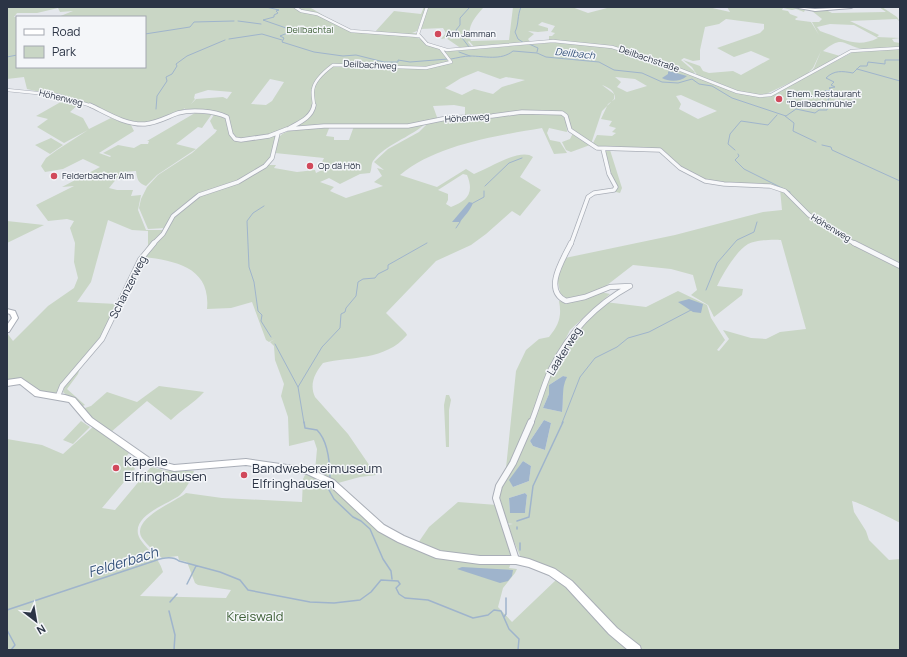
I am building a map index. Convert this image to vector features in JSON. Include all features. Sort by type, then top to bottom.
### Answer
[{"type":"street","points":[[295,7],[301,11],[317,14],[351,31],[419,36],[418,32],[427,7]]},
{"type":"street","points":[[795,7],[818,10],[851,7]]},
{"type":"street","name":"Deilbachstraße","points":[[419,36],[427,44],[441,49],[458,50],[554,41],[602,45],[668,65],[737,92],[764,96],[771,95],[852,51],[900,48]]},
{"type":"street","name":"Deilbachweg","points":[[287,129],[303,120],[311,112],[314,104],[314,86],[323,74],[333,65],[341,64],[372,67],[426,68],[451,62],[441,49]]},
{"type":"street","name":"Höhenweg","points":[[7,90],[27,90],[82,102],[124,122],[143,124],[155,122],[180,113],[215,114],[227,117],[231,134],[237,140],[260,138],[287,129],[337,125],[408,126],[447,118],[466,118],[541,111],[565,114],[570,130],[583,138],[591,146],[603,149],[658,149],[664,152],[680,168],[705,181],[778,188],[789,194],[809,215],[862,248],[900,266]]},
{"type":"street","name":"Schanzerweg","points":[[58,396],[66,382],[102,339],[140,260],[163,234],[173,216],[199,195],[238,182],[265,166],[272,158],[278,133]]},
{"type":"street","name":"Laakerweg","points":[[516,560],[496,498],[499,486],[513,463],[525,431],[536,412],[551,369],[573,333],[584,319],[613,295],[630,286],[610,287],[579,299],[566,301],[560,297],[555,278],[588,197],[594,193],[614,190],[616,187],[609,174],[603,149]]},
{"type":"street","points":[[7,311],[13,313],[15,318],[7,330]]},
{"type":"street","points":[[7,383],[21,381],[38,394],[58,396],[72,400],[89,420],[148,462],[158,465],[184,468],[246,462],[308,471],[331,482],[365,515],[381,528],[401,539],[439,555],[480,560],[516,560],[542,567],[561,578],[613,631],[636,650]]},
{"type":"green space","name":"Deilbachtal","points":[[7,7],[309,7],[338,26],[349,31],[374,33],[394,11],[421,14],[424,7],[426,7],[417,31],[412,33],[417,33],[418,36],[410,36],[416,37],[439,48],[452,50],[558,43],[600,45],[642,57],[732,91],[761,97],[773,95],[853,52],[900,48],[900,523],[852,501],[854,512],[866,531],[869,540],[889,560],[900,559],[900,650],[642,650],[612,625],[570,582],[556,571],[521,558],[507,525],[513,524],[506,523],[497,498],[506,468],[516,371],[526,350],[539,339],[549,337],[555,328],[560,316],[559,301],[571,302],[601,292],[610,294],[570,330],[564,342],[568,343],[589,316],[605,302],[646,307],[678,291],[707,305],[711,318],[725,340],[717,350],[719,351],[729,339],[723,330],[751,338],[766,339],[780,332],[806,329],[781,240],[769,240],[748,244],[743,247],[734,257],[717,286],[743,289],[742,295],[714,317],[708,305],[691,295],[697,290],[693,275],[671,269],[633,265],[602,289],[567,300],[561,297],[557,277],[565,258],[675,235],[763,212],[782,210],[780,189],[772,186],[754,184],[725,184],[707,181],[692,175],[679,167],[667,154],[659,149],[605,148],[592,145],[597,135],[612,136],[616,133],[612,132],[616,128],[609,126],[612,121],[601,119],[607,106],[602,111],[591,144],[570,130],[567,115],[550,112],[566,117],[567,132],[549,128],[547,133],[550,140],[560,142],[567,153],[554,154],[542,128],[505,134],[467,143],[431,156],[415,165],[400,175],[437,187],[466,169],[474,174],[504,160],[521,155],[528,155],[533,157],[520,177],[541,190],[520,216],[512,211],[471,245],[436,261],[386,313],[407,335],[398,343],[389,349],[378,353],[323,363],[320,367],[315,375],[313,383],[313,392],[315,397],[348,434],[376,475],[360,477],[338,483],[315,471],[317,449],[314,440],[289,446],[288,417],[281,396],[284,384],[275,360],[274,346],[270,342],[275,339],[269,342],[266,340],[252,302],[231,308],[207,309],[207,295],[198,276],[179,264],[144,257],[166,233],[174,217],[196,198],[209,191],[239,182],[268,165],[276,165],[274,168],[297,172],[315,170],[316,173],[320,171],[326,163],[322,162],[324,158],[275,153],[277,140],[280,136],[287,132],[292,130],[330,126],[326,136],[334,137],[334,140],[349,140],[354,126],[408,126],[325,125],[285,129],[268,136],[239,139],[237,142],[277,135],[271,159],[265,165],[241,179],[205,192],[194,198],[183,205],[165,228],[148,229],[139,208],[141,199],[147,187],[158,175],[192,153],[215,133],[217,130],[214,129],[210,121],[215,113],[185,112],[186,110],[184,108],[183,112],[150,123],[124,121],[83,102],[27,89],[24,77],[7,79]],"holes":[[[478,71],[500,79],[506,77],[525,80],[502,87],[493,94],[474,89],[462,95],[445,88],[461,78]],[[615,77],[635,79],[647,86],[627,92],[617,87],[621,82]],[[270,79],[284,82],[272,101],[266,105],[251,104]],[[602,85],[613,91],[615,96],[615,99],[612,102],[614,99],[614,94]],[[208,90],[232,92],[227,99],[223,97],[196,99],[191,104],[195,99],[195,94]],[[681,95],[717,111],[698,119],[679,109],[681,104],[676,96]],[[454,105],[465,107],[465,118],[447,119],[427,124],[419,132],[388,149],[374,162],[384,170],[377,168],[382,176],[374,182],[383,186],[346,198],[330,191],[334,187],[320,182],[329,178],[340,184],[360,174],[370,173],[373,161],[384,150],[425,124],[418,125],[438,120],[433,106]],[[463,174],[467,175],[470,187],[469,192],[468,196],[461,202],[451,207],[446,204],[448,194],[438,190]],[[563,376],[566,377],[562,412],[543,408],[549,394],[549,385]],[[544,420],[551,423],[545,450],[533,446],[530,441]],[[523,461],[531,466],[529,481],[513,487],[510,480]],[[525,493],[527,495],[525,513],[510,513],[509,498]]]},
{"type":"green space","points":[[428,7],[483,8],[474,19],[470,27],[471,41],[509,40],[513,7],[572,7],[588,13],[607,8],[606,7],[708,7],[730,12],[727,7],[792,7],[805,10],[804,12],[796,9],[792,10],[783,8],[782,10],[788,11],[790,14],[798,17],[795,19],[796,20],[811,22],[819,35],[812,22],[819,22],[822,19],[812,11],[826,10],[832,13],[886,12],[879,7],[882,7],[897,17],[900,22],[897,19],[850,21],[879,35],[877,37],[900,38],[892,39],[894,42],[900,43],[900,47],[869,50],[858,48],[844,42],[836,43],[823,51],[840,56],[810,73],[814,68],[821,51],[813,68],[806,75],[762,96],[744,93],[697,75],[692,67],[683,60],[700,66],[703,71],[709,73],[733,71],[741,75],[770,59],[751,51],[734,57],[717,48],[760,33],[764,29],[764,24],[726,19],[719,24],[705,27],[700,50],[700,60],[693,61],[684,58],[681,60],[695,72],[693,74],[612,46],[549,41],[549,36],[552,36],[555,33],[551,32],[555,26],[542,22],[538,25],[548,28],[548,31],[528,31],[534,34],[528,39],[531,43],[475,48],[469,41],[468,42],[473,48],[462,49],[446,38],[441,39],[446,33],[443,28],[420,29]],"holes":[[[830,24],[854,25],[878,38],[863,43],[849,41],[820,31],[817,27]]]},
{"type":"green space","points":[[66,99],[81,102],[70,112],[83,118],[89,129],[111,118],[121,122],[130,123],[134,131],[99,153],[110,157],[111,156],[103,153],[118,145],[134,148],[141,144],[148,144],[149,141],[147,141],[195,113],[212,114],[202,128],[198,127],[176,144],[196,149],[157,175],[146,186],[141,184],[138,180],[136,171],[122,172],[109,188],[117,190],[133,190],[131,196],[141,195],[138,210],[146,230],[164,230],[158,239],[144,253],[148,245],[148,231],[132,230],[108,220],[91,282],[77,302],[117,304],[102,337],[56,393],[44,395],[25,381],[7,382],[7,333],[13,341],[48,306],[74,288],[78,278],[74,262],[75,243],[70,228],[74,221],[67,219],[48,221],[36,205],[74,186],[62,187],[100,167],[83,159],[63,169],[45,172],[41,166],[46,158],[88,130],[64,143],[37,127],[48,119],[36,116]]},
{"type":"green space","points":[[573,133],[590,145],[571,152],[566,150],[562,142],[570,139]]},
{"type":"green space","points":[[51,138],[63,145],[50,154],[35,145]]},
{"type":"green space","points":[[605,149],[610,150],[622,188],[620,193],[612,191],[615,190]]},
{"type":"green space","points":[[7,221],[44,225],[7,243]]},
{"type":"green space","points":[[80,368],[78,374],[67,389],[85,405],[80,407],[63,392],[65,385]]},
{"type":"green space","points":[[159,386],[204,392],[171,420],[147,401],[111,432],[91,419],[82,409],[91,406],[107,392],[137,402]]},
{"type":"green space","points":[[446,395],[449,395],[451,400],[449,410],[449,447],[446,447],[444,405]]},
{"type":"green space","points":[[81,421],[90,427],[73,444],[63,440]]},
{"type":"green space","name":"Kreiswald","points":[[94,426],[129,453],[125,458],[130,461],[135,469],[102,508],[115,510],[151,467],[167,471],[194,471],[187,486],[180,495],[153,510],[141,521],[138,527],[138,534],[140,538],[158,561],[163,572],[140,596],[226,598],[231,590],[198,585],[195,583],[187,562],[179,560],[178,556],[162,558],[149,546],[142,538],[140,531],[142,524],[155,512],[186,493],[222,498],[302,502],[303,479],[306,473],[319,478],[333,487],[374,527],[441,558],[464,562],[511,563],[509,568],[517,569],[503,588],[498,607],[512,622],[557,579],[631,650],[7,650],[7,439],[42,445],[63,454]]},
{"type":"green space","points":[[458,502],[497,505],[514,556],[453,553],[441,551],[418,543],[429,527]]},
{"type":"water","points":[[669,71],[687,76],[674,81],[662,78],[668,74]]},
{"type":"water","points":[[469,202],[473,203],[469,211],[460,222],[452,222]]},
{"type":"water","points":[[689,299],[703,304],[701,313],[693,312],[678,302]]},
{"type":"water","points":[[563,376],[567,377],[563,390],[562,412],[543,408],[549,394],[549,385]]},
{"type":"water","points":[[544,420],[551,423],[545,450],[533,446],[530,441]]},
{"type":"water","points":[[523,461],[531,466],[529,481],[513,487],[509,480]]},
{"type":"water","points":[[525,493],[527,495],[525,513],[510,513],[509,498]]},
{"type":"water","points":[[462,567],[513,570],[512,576],[508,581],[500,583],[457,569]]},
{"type":"waterway","name":"Deilbach","points":[[266,7],[279,10],[276,11],[278,13],[274,15],[274,17],[263,20],[289,29],[290,32],[280,36],[284,38],[282,42],[314,52],[343,56],[356,55],[384,62],[398,62],[398,60],[410,62],[448,59]]},
{"type":"waterway","points":[[469,47],[456,30],[460,25],[460,18],[470,7]]},
{"type":"waterway","points":[[521,7],[515,32],[518,39],[524,43]]},
{"type":"waterway","points":[[146,34],[190,27],[194,22],[234,21]]},
{"type":"waterway","points":[[238,21],[261,24]]},
{"type":"waterway","points":[[229,39],[262,34],[282,40]]},
{"type":"waterway","points":[[156,109],[157,96],[167,81],[166,77],[172,74],[177,66],[176,64],[187,56],[225,40]]},
{"type":"waterway","points":[[529,44],[538,48],[537,52]]},
{"type":"waterway","name":"Deilbach","points":[[451,59],[468,56],[498,57],[513,51],[537,53],[546,57],[599,62],[614,70],[642,73],[662,82],[678,83],[692,79],[699,84],[712,86],[732,98],[786,116],[796,109],[815,113],[819,110],[827,110],[829,93],[825,91],[832,90],[829,88],[835,87],[831,85],[834,82],[826,78],[835,72],[853,73],[857,69]]},
{"type":"waterway","name":"Deilbach","points":[[459,52],[470,56]]},
{"type":"waterway","points":[[7,57],[16,55]]},
{"type":"waterway","name":"Deilbach","points":[[857,69],[860,66],[867,66],[868,62],[885,64],[885,60],[900,60]]},
{"type":"waterway","points":[[857,69],[900,81]]},
{"type":"waterway","points":[[735,150],[728,144],[730,134],[741,121],[768,125],[777,115]]},
{"type":"waterway","points":[[785,116],[794,123],[793,131],[816,142]]},
{"type":"waterway","points":[[822,145],[831,147],[832,150],[900,181]]},
{"type":"waterway","points":[[738,154],[739,156],[735,160],[744,169],[790,192]]},
{"type":"waterway","points":[[485,186],[509,163],[522,158]]},
{"type":"waterway","points":[[473,203],[484,197],[484,191]]},
{"type":"waterway","points":[[264,206],[253,213],[247,221],[249,267],[254,282],[258,311],[262,315],[261,321],[271,337]]},
{"type":"waterway","points":[[456,228],[460,222]]},
{"type":"waterway","points":[[706,290],[717,263],[737,240],[754,232],[757,222]]},
{"type":"waterway","points":[[298,387],[322,347],[340,328],[341,314],[345,312],[346,308],[356,296],[358,282],[363,279],[375,278],[378,274],[388,269],[388,265],[427,243]]},
{"type":"waterway","points":[[562,423],[580,377],[595,358],[617,347],[628,338],[649,332],[691,310]]},
{"type":"waterway","points":[[275,344],[298,387]]},
{"type":"waterway","points":[[298,387],[304,423]]},
{"type":"waterway","points":[[304,422],[305,428],[317,430],[324,440],[329,460],[330,479]]},
{"type":"waterway","points":[[517,521],[529,517],[533,486],[563,422]]},
{"type":"waterway","points":[[329,484],[329,490],[334,499],[353,517],[361,521],[370,529],[383,559],[391,571],[392,579]]},
{"type":"waterway","points":[[520,543],[520,550]]},
{"type":"waterway","name":"Felderbach","points":[[7,610],[157,560],[173,558],[220,572],[240,580],[248,590],[310,602],[334,603],[360,600],[371,592],[381,580],[398,581],[400,584],[396,588],[399,594],[405,598],[428,600],[473,618],[488,615],[494,610],[501,611],[509,629],[519,639],[518,650]]},
{"type":"waterway","points":[[187,584],[196,566]]},
{"type":"waterway","points":[[170,602],[177,594]]},
{"type":"waterway","points":[[504,617],[506,614],[506,598]]},
{"type":"waterway","points":[[169,611],[175,635],[174,650]]},
{"type":"waterway","points":[[7,630],[15,645],[11,650]]},
{"type":"place","name":"Am Jamman","points":[[438,34]]},
{"type":"place","name":"Ehem. Restaurant \"Deilbachmühle\"","points":[[779,99]]},
{"type":"place","name":"Op dä Höh","points":[[310,166]]},
{"type":"place","name":"Felderbacher Alm","points":[[54,176]]},
{"type":"place","name":"Kapelle Elfringhausen","points":[[116,468]]},
{"type":"place","name":"Bandwebereimuseum Elfringhausen","points":[[244,475]]}]
